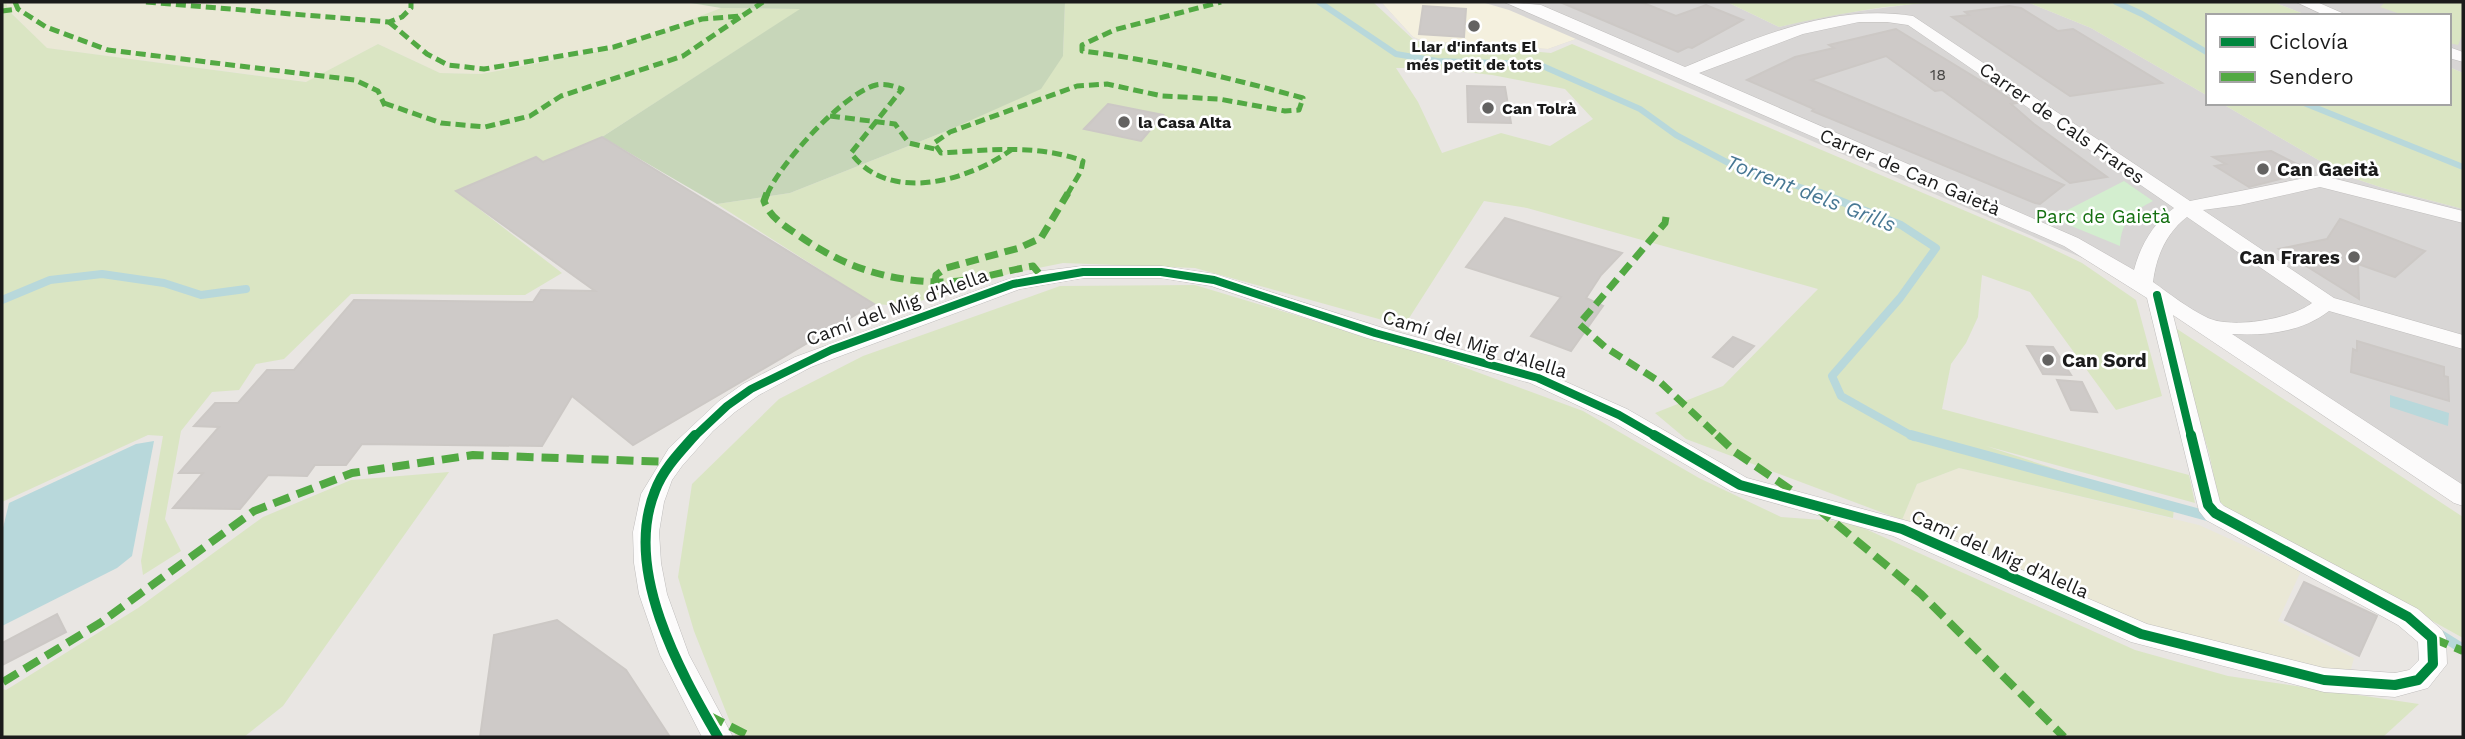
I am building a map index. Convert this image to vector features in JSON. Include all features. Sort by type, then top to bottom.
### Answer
[{"type":"street","name":"Carrer de Can Gaietà","points":[[1512,2],[1536,8],[2071,242],[2112,265],[2463,497]]},
{"type":"street","points":[[2304,2],[2336,14]]},
{"type":"street","name":"Carrer de Cals Frares","points":[[1683,74],[1734,52],[1801,31],[1877,15],[1896,16],[1922,26],[2326,303],[2463,342]]},
{"type":"street","points":[[2188,209],[2320,181],[2463,217]]},
{"type":"street","name":"Camí del Mig d'Alella","points":[[718,737],[665,634],[654,598],[647,534],[650,503],[657,484],[671,462],[696,432],[723,408],[788,367],[830,349],[1013,284],[1083,272],[1161,272],[1214,280],[1375,333],[1538,378],[1619,415],[1741,485],[1902,529],[2141,634],[2325,680],[2395,685],[2418,680],[2433,664],[2432,638],[2408,617],[2215,513],[2208,505],[2143,266],[2165,228],[2188,209]]},
{"type":"street","points":[[2201,325],[2249,330],[2285,324],[2315,313],[2326,303]]},
{"type":"shaded area","points":[[6,2],[685,2],[721,8],[621,47],[481,74],[440,73],[378,44],[307,82],[46,48],[8,9]]},
{"type":"shaded area","points":[[1381,2],[1727,2],[1779,27],[1823,16],[1927,2],[2027,2],[2091,28],[2206,95],[2206,105],[2224,105],[2344,175],[2463,209],[2463,505],[2094,263],[1576,39],[1548,49],[1423,41],[1413,37]]},
{"type":"shaded area","name":"Llar d'infants El més petit de tots","points":[[1381,2],[1485,3],[1509,10],[1576,39],[1548,49],[1423,41],[1413,37]]},
{"type":"shaded area","points":[[2273,2],[2463,2],[2463,73],[2451,68],[2451,14],[2304,14]]},
{"type":"shaded area","points":[[1959,468],[2199,525],[2301,571],[2278,621],[2354,658],[2350,672],[2307,667],[2133,621],[1968,544],[1902,520],[1917,484]]},
{"type":"green space","points":[[2,2],[6,2],[8,10],[47,48],[306,82],[378,44],[440,73],[481,74],[621,47],[721,8],[801,9],[602,137],[543,162],[535,157],[456,191],[562,273],[525,295],[351,294],[284,359],[256,364],[239,390],[212,392],[181,431],[165,519],[181,551],[143,575],[141,561],[163,436],[148,435],[2,502]]},
{"type":"green space","points":[[685,2],[1065,2],[1063,56],[1041,89],[949,130],[790,193],[717,204],[602,137],[800,9],[721,8]]},
{"type":"green space","points":[[1065,2],[1373,2],[1415,41],[1551,53],[1572,44],[2034,240],[2082,263],[2136,300],[2162,396],[2116,410],[2030,292],[1982,275],[1978,317],[1966,343],[1951,364],[1942,409],[2189,475],[2195,503],[1986,446],[2174,508],[2173,518],[1959,468],[1917,484],[1902,520],[1686,439],[1655,413],[1723,386],[1818,289],[1527,208],[1484,201],[1404,326],[1195,268],[1063,263],[1009,274],[904,306],[874,304],[717,204],[790,193],[949,130],[1063,56]],"holes":[[[1396,68],[1429,68],[1492,75],[1565,89],[1593,119],[1550,146],[1501,133],[1442,153],[1418,102]]]},
{"type":"green space","points":[[1727,2],[1947,2],[1862,10],[1779,27]]},
{"type":"green space","points":[[2027,2],[2273,2],[2304,14],[2206,14],[2206,95],[2091,28]]},
{"type":"green space","points":[[2385,2],[2463,2],[2463,33],[2458,45],[2451,43],[2451,14],[2400,14],[2380,7]]},
{"type":"green space","points":[[2451,68],[2463,73],[2463,209],[2344,175],[2224,105],[2451,105]]},
{"type":"green space","name":"Parc de Gaietà","points":[[2124,181],[2153,201],[2129,218],[2120,246],[2052,218]]},
{"type":"green space","points":[[1195,285],[1444,360],[1583,411],[1699,478],[1781,517],[1850,522],[2135,650],[2228,676],[2419,704],[2383,737],[736,737],[694,631],[678,577],[692,484],[779,399],[863,356],[1060,286]]},
{"type":"green space","points":[[2171,325],[2463,517],[2463,638],[2270,531],[2221,509],[2209,453]]},
{"type":"green space","points":[[449,472],[283,706],[244,737],[2,737],[2,689],[6,690],[138,608],[263,517],[351,480]]},
{"type":"water","points":[[2390,395],[2449,413],[2448,426],[2390,407]]},
{"type":"water","points":[[154,441],[132,556],[117,568],[2,626],[2,532],[9,503],[136,444]]},
{"type":"building","points":[[1560,2],[1641,2],[1676,16],[1706,5],[1743,20],[1692,48],[1678,52]]},
{"type":"building","points":[[1423,6],[1466,9],[1464,37],[1419,34]]},
{"type":"building","points":[[2009,6],[2021,8],[2058,31],[2073,29],[2162,83],[2070,96],[1952,17],[1969,15],[1965,12]]},
{"type":"building","points":[[1896,29],[2017,103],[2011,104],[2107,177],[2070,183],[1942,90],[1935,91],[1886,56],[1811,80],[2064,185],[2040,204],[2035,203],[1812,111],[1814,109],[1747,80],[1795,57],[1834,48],[1829,45]]},
{"type":"building","name":"Can Tolrà","points":[[1467,86],[1505,87],[1511,123],[1468,122]]},
{"type":"building","name":"la Casa Alta","points":[[1108,104],[1163,115],[1141,141],[1084,129]]},
{"type":"building","points":[[602,137],[874,304],[633,445],[572,396],[542,446],[362,444],[346,465],[315,465],[307,476],[268,475],[240,509],[173,508],[203,473],[179,473],[219,427],[194,426],[215,403],[238,403],[267,370],[294,370],[354,300],[533,302],[541,290],[595,291],[456,191],[536,157],[543,162]]},
{"type":"building","name":"Can Gaeità","points":[[2271,151],[2311,171],[2249,187],[2215,166],[2226,164],[2213,157]]},
{"type":"building","points":[[1505,218],[1622,253],[1601,275],[1586,298],[1603,306],[1571,351],[1531,336],[1561,297],[1466,267]]},
{"type":"building","name":"Can Frares","points":[[2340,219],[2425,251],[2395,277],[2358,264],[2359,299],[2279,249],[2327,239]]},
{"type":"building","points":[[1733,337],[1754,346],[1733,367],[1713,357]]},
{"type":"building","points":[[2357,341],[2444,367],[2444,376],[2448,377],[2449,401],[2351,372],[2353,349],[2357,351]]},
{"type":"building","name":"Can Sord","points":[[2027,346],[2053,347],[2071,375],[2043,374]]},
{"type":"building","points":[[2057,380],[2082,382],[2097,412],[2071,410]]},
{"type":"building","points":[[2304,582],[2377,616],[2359,656],[2285,620]]},
{"type":"building","points":[[57,614],[66,632],[2,665],[2,643]]},
{"type":"building","points":[[557,620],[626,670],[670,737],[480,737],[494,635]]},
{"type":"waterway","name":"Torrent dels Grills","points":[[1319,2],[1396,54],[1437,61],[1538,64],[1640,109],[1676,135],[1734,166],[1825,195]]},
{"type":"waterway","points":[[2116,2],[2206,52]]},
{"type":"waterway","points":[[2309,105],[2463,167]]},
{"type":"waterway","name":"Torrent dels Grills","points":[[1820,193],[1901,225],[1936,248],[1900,298],[1832,376],[1841,396],[1914,437]]},
{"type":"waterway","points":[[2,300],[50,280],[102,274],[164,283],[201,295],[246,289]]},
{"type":"waterway","name":"Torrent dels Grills","points":[[1911,435],[2211,517]]},
{"type":"waterway","name":"Torrent dels Grills","points":[[2439,634],[2463,649]]},
{"type":"marked path","points":[[15,2],[18,9],[46,27],[108,50],[355,80],[378,91],[385,106]]},
{"type":"marked path","points":[[146,2],[389,22],[402,17],[411,8],[411,2]]},
{"type":"marked path","points":[[389,22],[427,54],[448,65],[484,69],[614,47],[702,19],[742,16],[763,2]]},
{"type":"marked path","points":[[935,282],[936,275],[946,268],[1019,248],[1041,238],[1081,171],[1083,161],[1049,151],[941,153],[934,143],[950,132],[1077,86],[1107,84],[1162,96],[1219,99],[1285,111],[1299,110],[1303,98],[1166,64],[1082,51],[1082,45],[1114,30],[1221,2]]},
{"type":"marked path","points":[[2,11],[18,9]]},
{"type":"marked path","points":[[384,103],[441,123],[485,127],[530,116],[561,96],[683,56],[742,16]]},
{"type":"marked path","points":[[1011,150],[980,169],[941,180],[900,182],[865,170],[851,153],[902,89],[876,85],[847,100],[818,128],[770,186],[764,201],[769,215],[828,256],[880,275],[944,282],[1033,266],[1042,277]]},
{"type":"marked path","points":[[830,116],[895,124],[909,143],[939,150]]},
{"type":"marked path","points":[[1666,217],[1665,223],[1579,324],[1605,347],[1660,382],[1735,452],[1797,494]]},
{"type":"marked path","points":[[3,682],[100,623],[254,511],[352,473],[473,455],[671,462]]},
{"type":"marked path","points":[[1817,508],[1921,594],[2064,737]]},
{"type":"marked path","points":[[2432,638],[2463,651]]},
{"type":"marked path","points":[[708,715],[751,737]]},
{"type":"cycle path","points":[[718,737],[689,684],[662,625],[647,563],[646,532],[653,494],[673,460],[704,426],[727,406],[751,389],[803,362],[1013,284],[1083,272],[1161,272],[1214,280],[1375,333],[1538,378],[1619,415],[1740,485],[1902,529],[2141,634],[2324,680],[2395,685],[2418,680],[2433,664],[2432,638],[2408,617],[2215,513],[2208,505],[2157,295]]},
{"type":"place","name":"Llar d'infants El més petit de tots","points":[[1474,26]]},
{"type":"place","name":"Can Tolrà","points":[[1488,108]]},
{"type":"place","name":"la Casa Alta","points":[[1124,122]]},
{"type":"place","name":"Can Gaeità","points":[[2263,169]]},
{"type":"place","name":"Can Frares","points":[[2354,257]]},
{"type":"place","name":"Can Sord","points":[[2048,360]]}]
